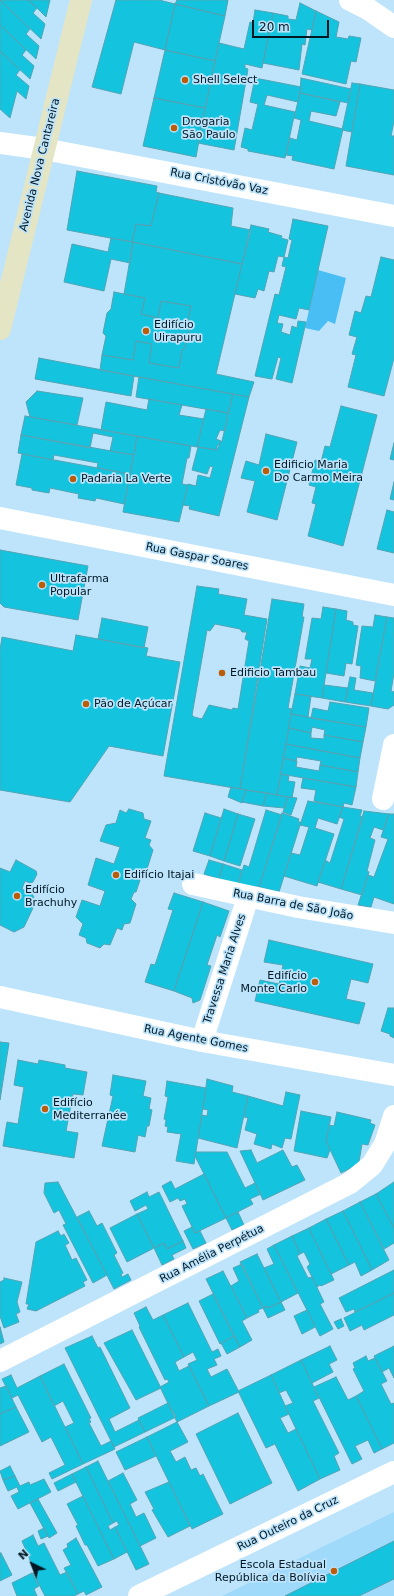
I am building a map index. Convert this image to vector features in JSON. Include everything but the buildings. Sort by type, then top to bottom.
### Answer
[{"type":"main road","name":"Avenida Nova Cantareira","points":[[0,329],[81,0]]},
{"type":"street","points":[[350,0],[368,9],[394,27]]},
{"type":"street","name":"Rua Cristóvão Vaz","points":[[0,143],[44,149],[394,216]]},
{"type":"street","name":"Rua Gaspar Soares","points":[[0,518],[394,595]]},
{"type":"street","points":[[383,799],[394,745]]},
{"type":"street","name":"Rua Barra de São João","points":[[193,884],[248,897],[394,923]]},
{"type":"street","name":"Travessa Maria Alves","points":[[202,1041],[248,897]]},
{"type":"street","name":"Rua Agente Gomes","points":[[0,997],[202,1041],[394,1076]]},
{"type":"street","name":"Rua Amélia Perpétua","points":[[0,1362],[350,1183],[372,1165],[385,1144],[394,1116]]},
{"type":"street","name":"Rua Outeiro da Cruz","points":[[146,1594],[394,1472]]},
{"type":"shaded area","points":[[318,270],[346,278],[335,324],[328,321],[319,331],[305,328]]},
{"type":"shaded area","name":"Escola Estadual República da Bolívia","points":[[394,1512],[394,1596],[222,1596]]},
{"type":"place","name":"Shell Select","points":[[185,80]]},
{"type":"place","name":"Drogaria São Paulo","points":[[174,128]]},
{"type":"place","name":"Edifício Uirapuru","points":[[146,331]]},
{"type":"place","name":"Edificio Maria Do Carmo Meira","points":[[266,471]]},
{"type":"place","name":"Padaria La Verte","points":[[73,479]]},
{"type":"place","name":"Ultrafarma Popular","points":[[42,585]]},
{"type":"place","name":"Edificio Tambau","points":[[222,673]]},
{"type":"place","name":"Pão de Açúcar","points":[[86,704]]},
{"type":"place","name":"Edifício Itajai","points":[[116,875]]},
{"type":"place","name":"Edifício Brachuhy","points":[[17,896]]},
{"type":"place","name":"Edifício Monte Carlo","points":[[315,982]]},
{"type":"place","name":"Edifício Mediterranée","points":[[45,1109]]},
{"type":"place","name":"Escola Estadual República da Bolívia","points":[[334,1571]]}]
